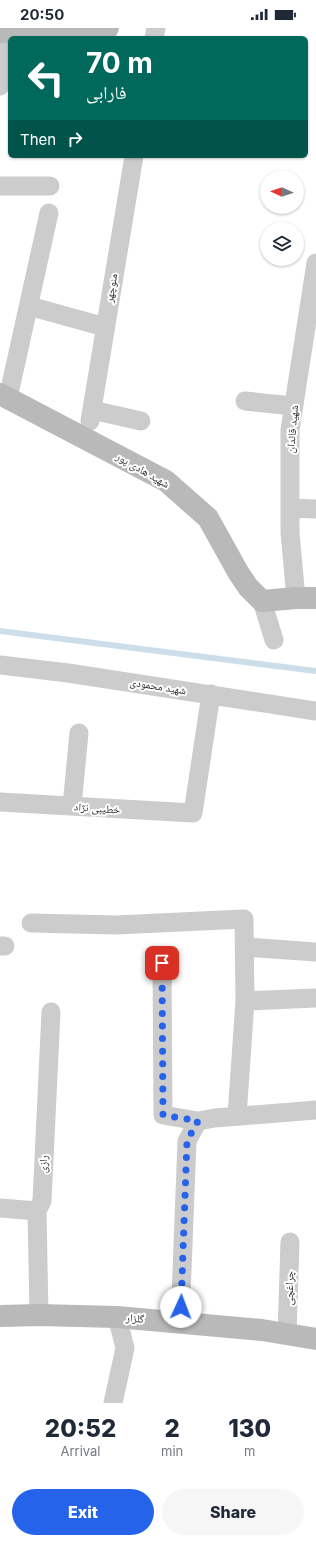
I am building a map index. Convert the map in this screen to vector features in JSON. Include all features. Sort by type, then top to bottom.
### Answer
[{"type":"street","points":[[0,86],[6,32],[108,28]]},
{"type":"street","name":"منوچهر","points":[[134,158],[91,416],[141,421]]},
{"type":"street","points":[[0,186],[50,186]]},
{"type":"street","points":[[4,396],[29,306],[49,213]]},
{"type":"street","name":"شهید قائدان","points":[[306,598],[290,533],[290,430],[315,270]]},
{"type":"street","points":[[29,306],[105,327]]},
{"type":"street","name":"شهید هادی پور","points":[[4,396],[166,481],[208,518],[238,572],[248,587],[262,601]]},
{"type":"street","points":[[245,401],[293,406]]},
{"type":"street","points":[[290,508],[316,509]]},
{"type":"street","points":[[274,640],[262,601],[306,598]]},
{"type":"street","name":"شهید محمودی","points":[[0,665],[68,673],[316,711]]},
{"type":"street","name":"خطیبی نژاد","points":[[0,802],[193,813],[211,694]]},
{"type":"street","points":[[72,806],[79,733]]},
{"type":"street","points":[[31,923],[116,925],[244,918],[245,1001],[237,1116]]},
{"type":"street","points":[[245,947],[316,952]]},
{"type":"street","points":[[162,963],[163,1115],[198,1121],[237,1116],[316,1110]]},
{"type":"street","points":[[245,1001],[316,998]]},
{"type":"street","name":"رازی","points":[[39,1315],[37,1211],[42,1201],[51,1012]]},
{"type":"street","points":[[180,1322],[187,1141],[198,1121]]},
{"type":"street","points":[[0,1208],[37,1211]]},
{"type":"street","name":"چراغچی","points":[[287,1334],[290,1242]]},
{"type":"street","name":"گلزار","points":[[0,1316],[117,1316],[262,1330],[316,1340]]},
{"type":"street","points":[[112,1403],[125,1348],[117,1316]]},
{"type":"waterway","points":[[0,631],[316,671]]},
{"type":"route","points":[[162,963],[163,1115],[198,1121],[187,1141],[181,1307]]}]
